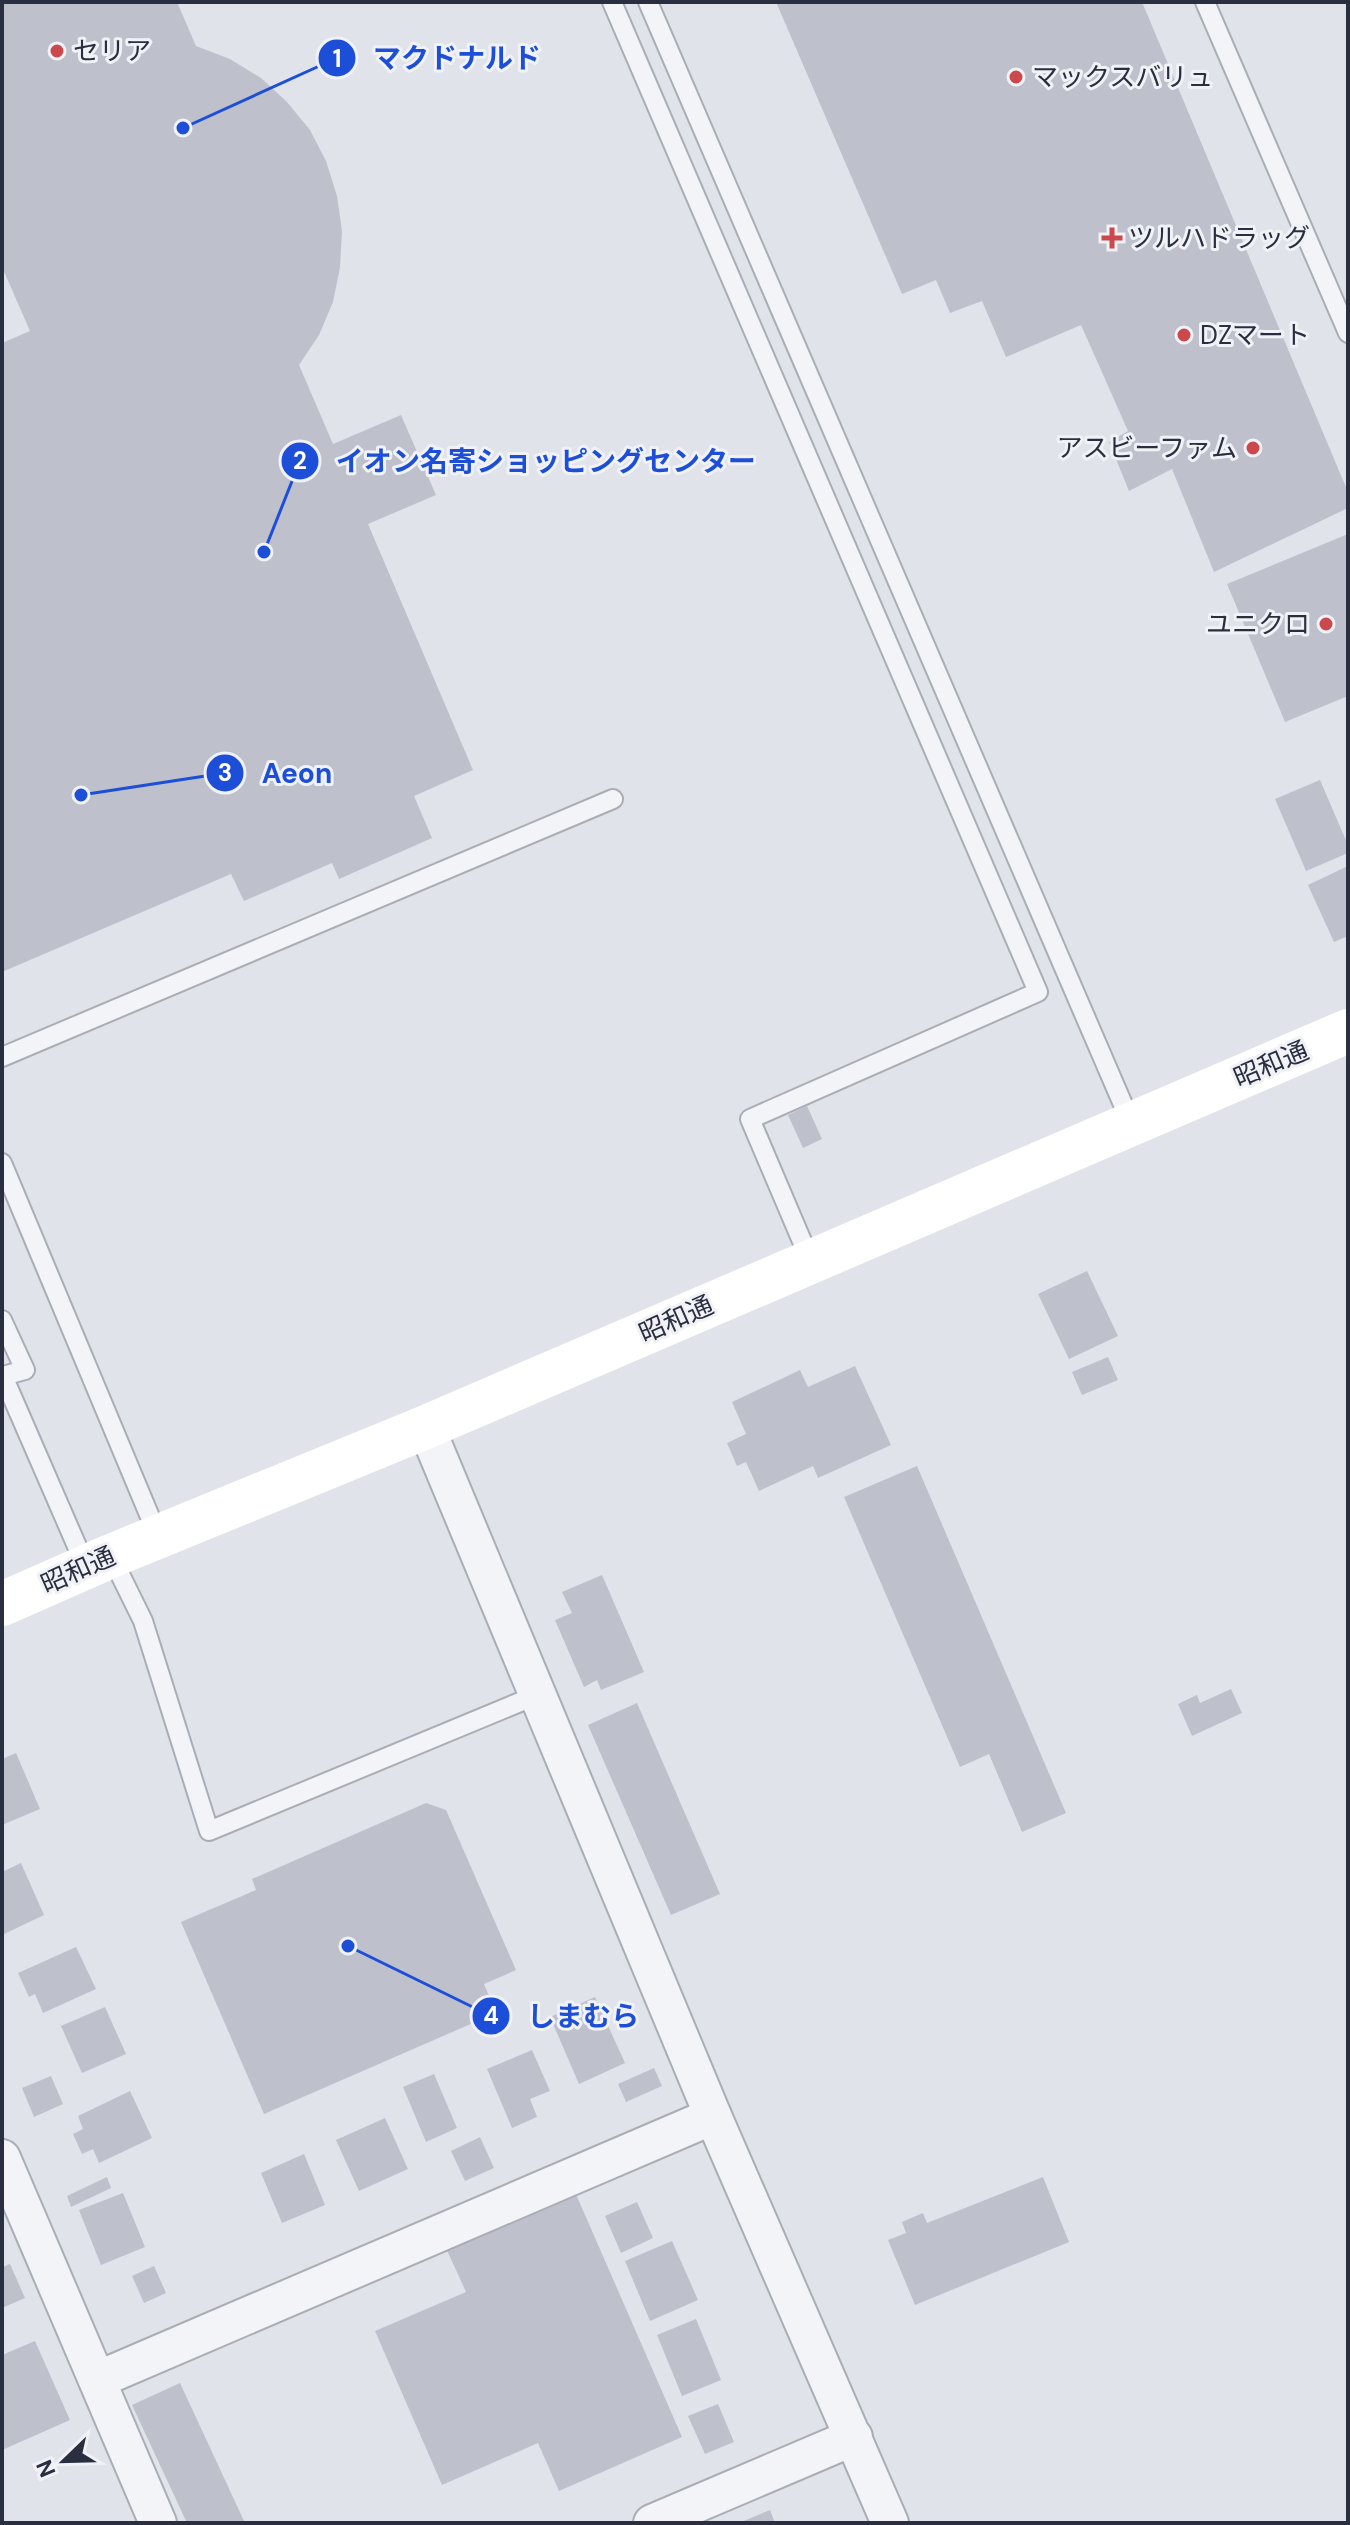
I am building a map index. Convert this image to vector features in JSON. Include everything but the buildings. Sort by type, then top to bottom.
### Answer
[{"type":"street","name":"昭和通","points":[[2,1604],[158,1536],[426,1427],[1348,1032]]},
{"type":"street","points":[[426,1427],[713,2116],[890,2523]]},
{"type":"street","points":[[97,2380],[713,2116]]},
{"type":"street","points":[[2,2158],[158,2523]]},
{"type":"street","points":[[652,2523],[854,2437]]},
{"type":"lane","points":[[612,2],[1038,992],[750,1119],[810,1260]]},
{"type":"lane","points":[[648,2],[1131,1124]]},
{"type":"lane","points":[[1205,2],[1348,333]]},
{"type":"lane","points":[[2,1057],[613,799]]},
{"type":"lane","points":[[2,1163],[158,1536]]},
{"type":"lane","points":[[2,1320],[25,1370],[3,1376],[99,1561],[143,1621],[209,1831],[537,1695]]},
{"type":"place","name":"セリア","points":[[57,51]]},
{"type":"place","name":"マックスバリュ","points":[[1016,77]]},
{"type":"place","name":"マクドナルド","points":[[183,128]]},
{"type":"place","name":"ツルハドラッグ","points":[[1112,238]]},
{"type":"place","name":"DZマート","points":[[1184,335]]},
{"type":"place","name":"アスビーファム","points":[[1253,448]]},
{"type":"place","name":"イオン名寄ショッピングセンター","points":[[264,552]]},
{"type":"place","name":"ユニクロ","points":[[1326,624]]},
{"type":"place","name":"Aeon","points":[[81,795]]},
{"type":"place","name":"しまむら","points":[[348,1946]]}]
